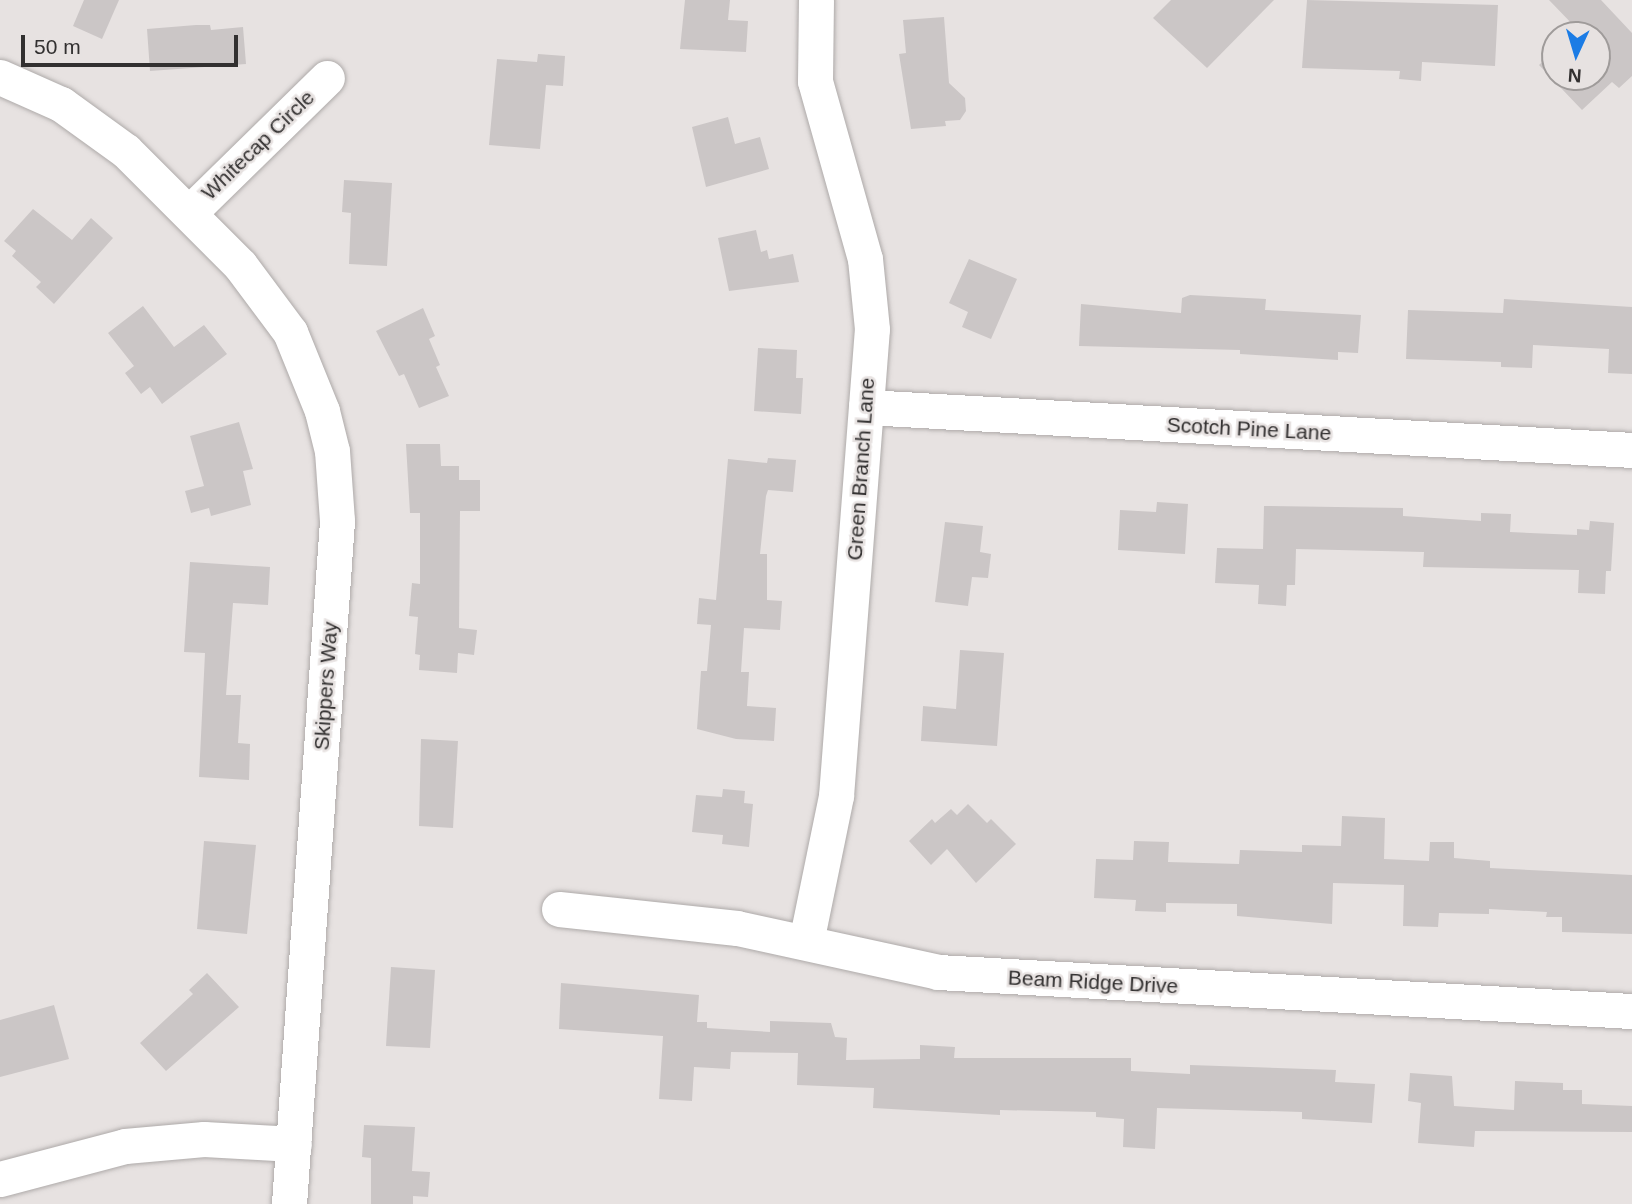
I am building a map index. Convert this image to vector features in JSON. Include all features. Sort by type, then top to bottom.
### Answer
[{"type":"street","name":"Green Branch Lane","points":[[806,942],[836,796],[872,329],[870,285],[815,81],[816,0]]},
{"type":"street","name":"Skippers Way","points":[[0,77],[61,104],[115,143],[189,213],[258,286],[290,332],[322,411],[334,470],[336,536],[289,1204]]},
{"type":"street","name":"Whitecap Circle","points":[[189,213],[327,78]]},
{"type":"street","name":"Scotch Pine Lane","points":[[866,407],[1632,450]]},
{"type":"street","name":"Beam Ridge Drive","points":[[559,909],[663,917],[806,942],[938,972],[1632,1011]]},
{"type":"street","points":[[0,1179],[125,1146],[204,1139],[294,1144]]},
{"type":"building","points":[[84,0],[119,0],[102,39],[73,26]]},
{"type":"building","points":[[685,0],[730,0],[728,20],[748,21],[746,52],[680,49]]},
{"type":"building","points":[[1171,0],[1274,0],[1207,68],[1153,18]]},
{"type":"building","points":[[1307,0],[1498,5],[1495,66],[1422,62],[1421,81],[1399,79],[1400,71],[1302,68]]},
{"type":"building","points":[[1549,0],[1601,0],[1632,33],[1632,76],[1619,88],[1611,83],[1611,21],[1569,21]]},
{"type":"building","points":[[944,17],[949,83],[965,98],[966,111],[960,120],[945,121],[946,126],[911,129],[899,54],[906,53],[903,20]]},
{"type":"building","points":[[210,25],[211,30],[243,27],[246,64],[150,71],[147,29]]},
{"type":"building","points":[[538,54],[565,56],[563,86],[546,85],[540,149],[489,145],[497,59],[537,62]]},
{"type":"building","points":[[1564,91],[1602,91],[1582,110]]},
{"type":"building","points":[[728,117],[735,144],[760,137],[769,169],[706,187],[692,127]]},
{"type":"building","points":[[344,180],[392,183],[387,266],[349,264],[351,213],[342,212]]},
{"type":"building","points":[[33,209],[72,240],[91,218],[113,238],[54,304],[36,287],[41,282],[12,256],[16,251],[4,241]]},
{"type":"building","points":[[756,230],[761,252],[767,250],[769,259],[793,254],[799,282],[729,291],[718,238]]},
{"type":"building","points":[[969,259],[1017,279],[991,339],[962,327],[968,312],[949,303]]},
{"type":"building","points":[[1190,295],[1266,299],[1265,310],[1361,315],[1358,353],[1338,352],[1338,360],[1240,354],[1240,350],[1079,346],[1081,304],[1181,313],[1182,298]]},
{"type":"building","points":[[1504,299],[1632,307],[1632,374],[1608,373],[1609,349],[1533,345],[1532,368],[1501,367],[1501,362],[1406,359],[1408,310],[1503,313]]},
{"type":"building","points":[[143,306],[174,347],[204,325],[227,354],[162,404],[150,387],[141,394],[125,373],[134,366],[108,333]]},
{"type":"building","points":[[423,308],[435,336],[429,339],[440,365],[436,367],[449,396],[419,408],[404,374],[399,376],[376,331]]},
{"type":"building","points":[[758,348],[797,350],[796,378],[803,378],[801,414],[754,411]]},
{"type":"building","points":[[239,422],[253,469],[243,471],[251,505],[211,516],[209,508],[191,513],[185,491],[204,486],[190,436]]},
{"type":"building","points":[[406,444],[440,444],[441,466],[459,466],[459,480],[480,480],[480,511],[460,511],[459,628],[477,630],[474,655],[458,653],[457,673],[419,670],[420,655],[415,654],[418,617],[409,616],[412,583],[420,584],[420,513],[410,513]]},
{"type":"building","points":[[768,458],[796,460],[793,492],[768,490],[760,554],[767,554],[767,600],[782,601],[780,630],[744,628],[741,672],[749,672],[747,706],[776,708],[774,741],[736,739],[697,729],[701,671],[707,671],[711,625],[697,624],[699,598],[716,600],[728,459],[767,463]]},
{"type":"building","points":[[1157,502],[1188,504],[1185,554],[1118,550],[1120,510],[1156,512]]},
{"type":"building","points":[[1264,506],[1403,508],[1403,516],[1481,521],[1481,513],[1511,514],[1510,532],[1577,535],[1577,529],[1589,530],[1590,521],[1614,523],[1611,571],[1606,571],[1605,594],[1578,593],[1579,570],[1423,567],[1424,552],[1296,549],[1295,585],[1287,585],[1286,606],[1258,604],[1259,585],[1215,583],[1217,548],[1263,549]]},
{"type":"building","points":[[945,522],[983,526],[980,552],[991,554],[988,578],[972,577],[968,606],[935,602]]},
{"type":"building","points":[[190,562],[270,567],[268,605],[233,603],[226,695],[241,695],[238,743],[250,744],[249,780],[199,777],[205,653],[184,652]]},
{"type":"building","points":[[960,650],[1004,653],[997,746],[921,741],[923,706],[956,709]]},
{"type":"building","points":[[421,739],[458,741],[453,828],[419,826]]},
{"type":"building","points":[[723,789],[745,791],[744,803],[753,804],[749,847],[722,844],[723,835],[692,832],[696,795],[722,797]]},
{"type":"building","points":[[968,804],[987,823],[991,819],[1016,844],[976,883],[947,849],[931,865],[909,841],[932,819],[935,823],[951,809],[957,815]]},
{"type":"building","points":[[1342,816],[1385,818],[1384,859],[1429,861],[1430,842],[1454,842],[1454,858],[1490,861],[1490,868],[1632,875],[1632,934],[1562,932],[1562,917],[1546,917],[1547,912],[1489,909],[1489,914],[1439,913],[1438,927],[1403,926],[1404,885],[1333,883],[1332,924],[1237,916],[1237,904],[1166,903],[1166,912],[1135,911],[1136,900],[1094,898],[1096,859],[1133,860],[1134,841],[1169,842],[1168,862],[1239,864],[1240,850],[1302,852],[1302,845],[1341,846]]},
{"type":"building","points":[[204,841],[256,845],[247,934],[197,929]]},
{"type":"building","points":[[391,967],[435,970],[430,1048],[386,1046]]},
{"type":"building","points":[[207,973],[239,1007],[166,1071],[140,1043],[193,994],[189,990]]},
{"type":"building","points":[[561,983],[699,995],[697,1022],[707,1022],[707,1028],[770,1032],[770,1021],[831,1023],[835,1037],[847,1038],[846,1060],[920,1059],[920,1045],[955,1047],[954,1058],[1131,1058],[1131,1071],[1190,1074],[1190,1065],[1336,1070],[1335,1082],[1375,1084],[1372,1123],[1302,1119],[1302,1112],[1157,1108],[1155,1149],[1123,1147],[1124,1119],[1096,1117],[1096,1112],[1000,1110],[1000,1115],[873,1108],[874,1088],[797,1085],[798,1053],[731,1052],[730,1069],[694,1067],[692,1101],[659,1099],[663,1036],[559,1029]]},
{"type":"building","points":[[54,1005],[69,1059],[0,1077],[0,1020]]},
{"type":"building","points":[[1410,1073],[1452,1076],[1454,1106],[1514,1110],[1515,1081],[1563,1083],[1563,1090],[1582,1090],[1582,1104],[1632,1106],[1632,1132],[1475,1131],[1474,1147],[1418,1143],[1421,1103],[1408,1101]]},
{"type":"building","points":[[364,1125],[415,1127],[412,1171],[430,1172],[428,1197],[413,1196],[413,1204],[371,1204],[371,1158],[362,1157]]}]
